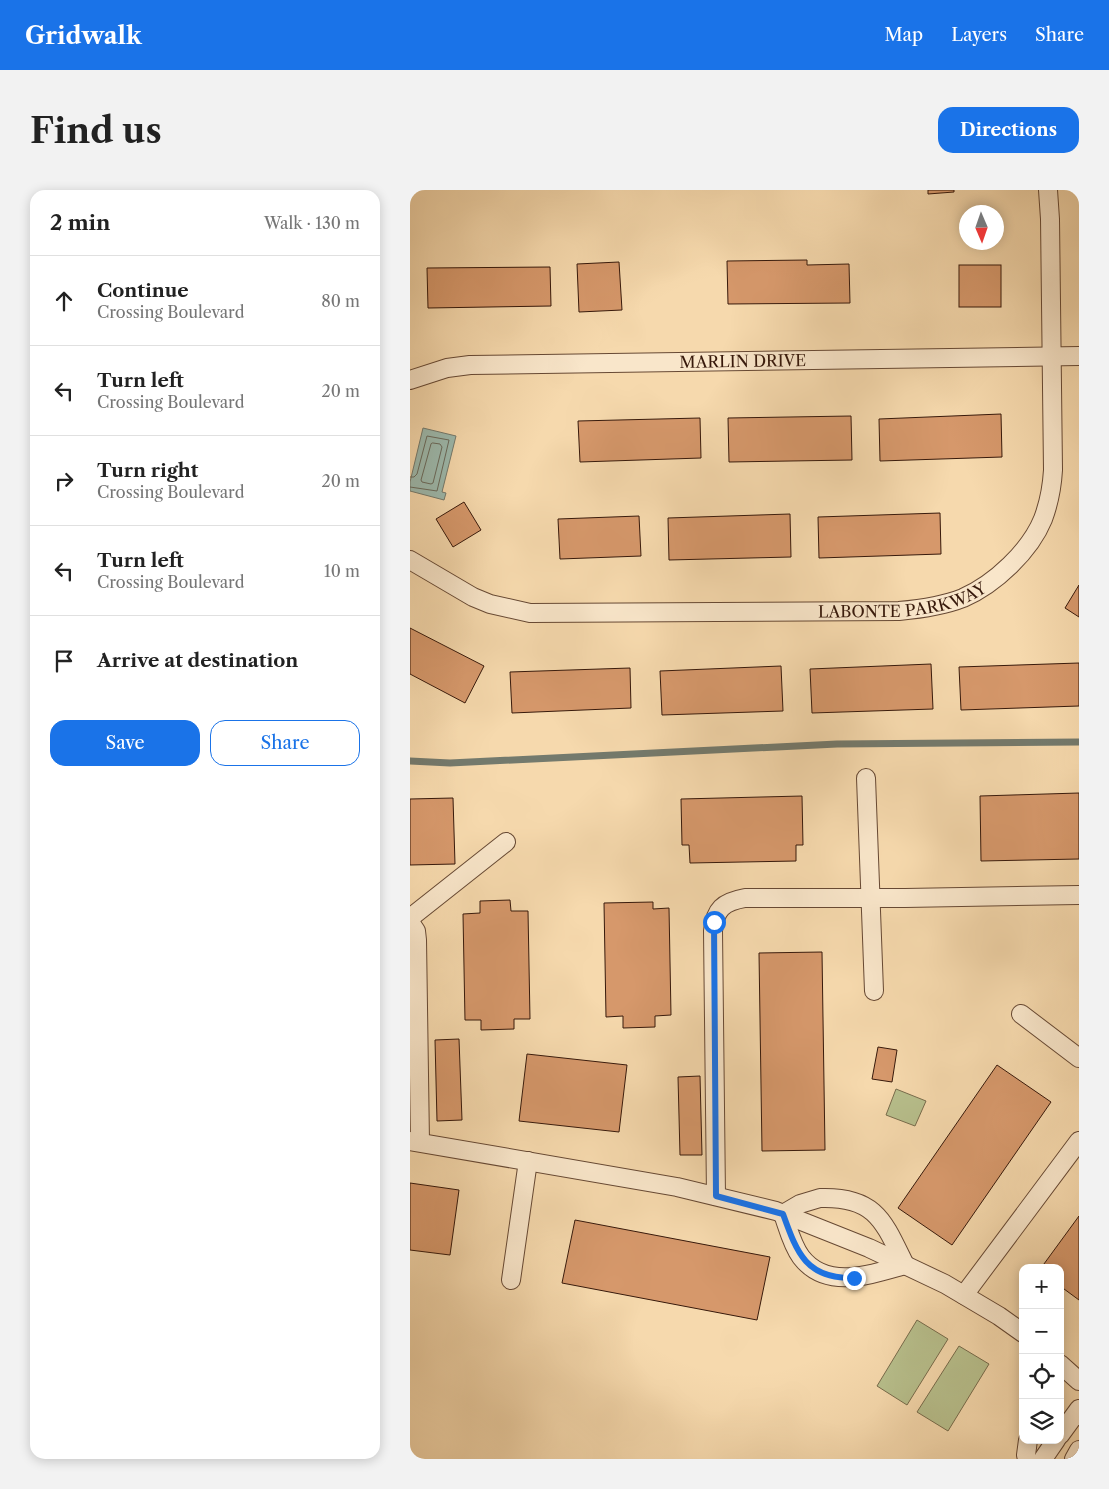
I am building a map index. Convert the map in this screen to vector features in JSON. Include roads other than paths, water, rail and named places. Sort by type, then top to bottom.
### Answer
[{"type":"street","name":"LABONTE PARKWAY","points":[[410,560],[473,597],[490,604],[530,613],[899,611],[919,609],[949,602],[983,588],[1002,573],[1034,537],[1042,520],[1052,488],[1052,356],[1048,190]]},
{"type":"street","name":"MARLIN DRIVE","points":[[410,380],[447,368],[470,365],[1079,356]]},
{"type":"street","points":[[866,778],[874,991]]},
{"type":"street","points":[[506,842],[410,920],[416,931],[417,940],[415,1142],[677,1187],[783,1214],[869,1248],[945,1284],[1019,1330]]},
{"type":"street","points":[[716,1196],[713,931],[715,916],[719,910],[728,903],[745,898],[1079,895]]},
{"type":"street","points":[[1021,1014],[1079,1058]]},
{"type":"street","points":[[964,1295],[1079,1141]]},
{"type":"street","points":[[512,1280],[528,1161]]},
{"type":"street","points":[[783,1214],[800,1204],[820,1198],[832,1198],[858,1203],[881,1219],[905,1265]]},
{"type":"street","points":[[783,1214],[795,1247],[801,1256],[808,1264],[825,1274],[854,1278],[905,1265]]},
{"type":"street","points":[[1064,1367],[1079,1380]]},
{"type":"street","points":[[1064,1427],[1071,1414]]},
{"type":"street","points":[[1027,1444],[1027,1459]]},
{"type":"street","points":[[1043,1459],[1053,1444]]},
{"type":"street","points":[[1074,1459],[1079,1450]]},
{"type":"water","points":[[423,428],[456,436],[442,492],[446,493],[444,500],[410,491],[410,482]]},
{"type":"waterway","points":[[410,761],[450,763],[837,744],[1079,742]]}]
